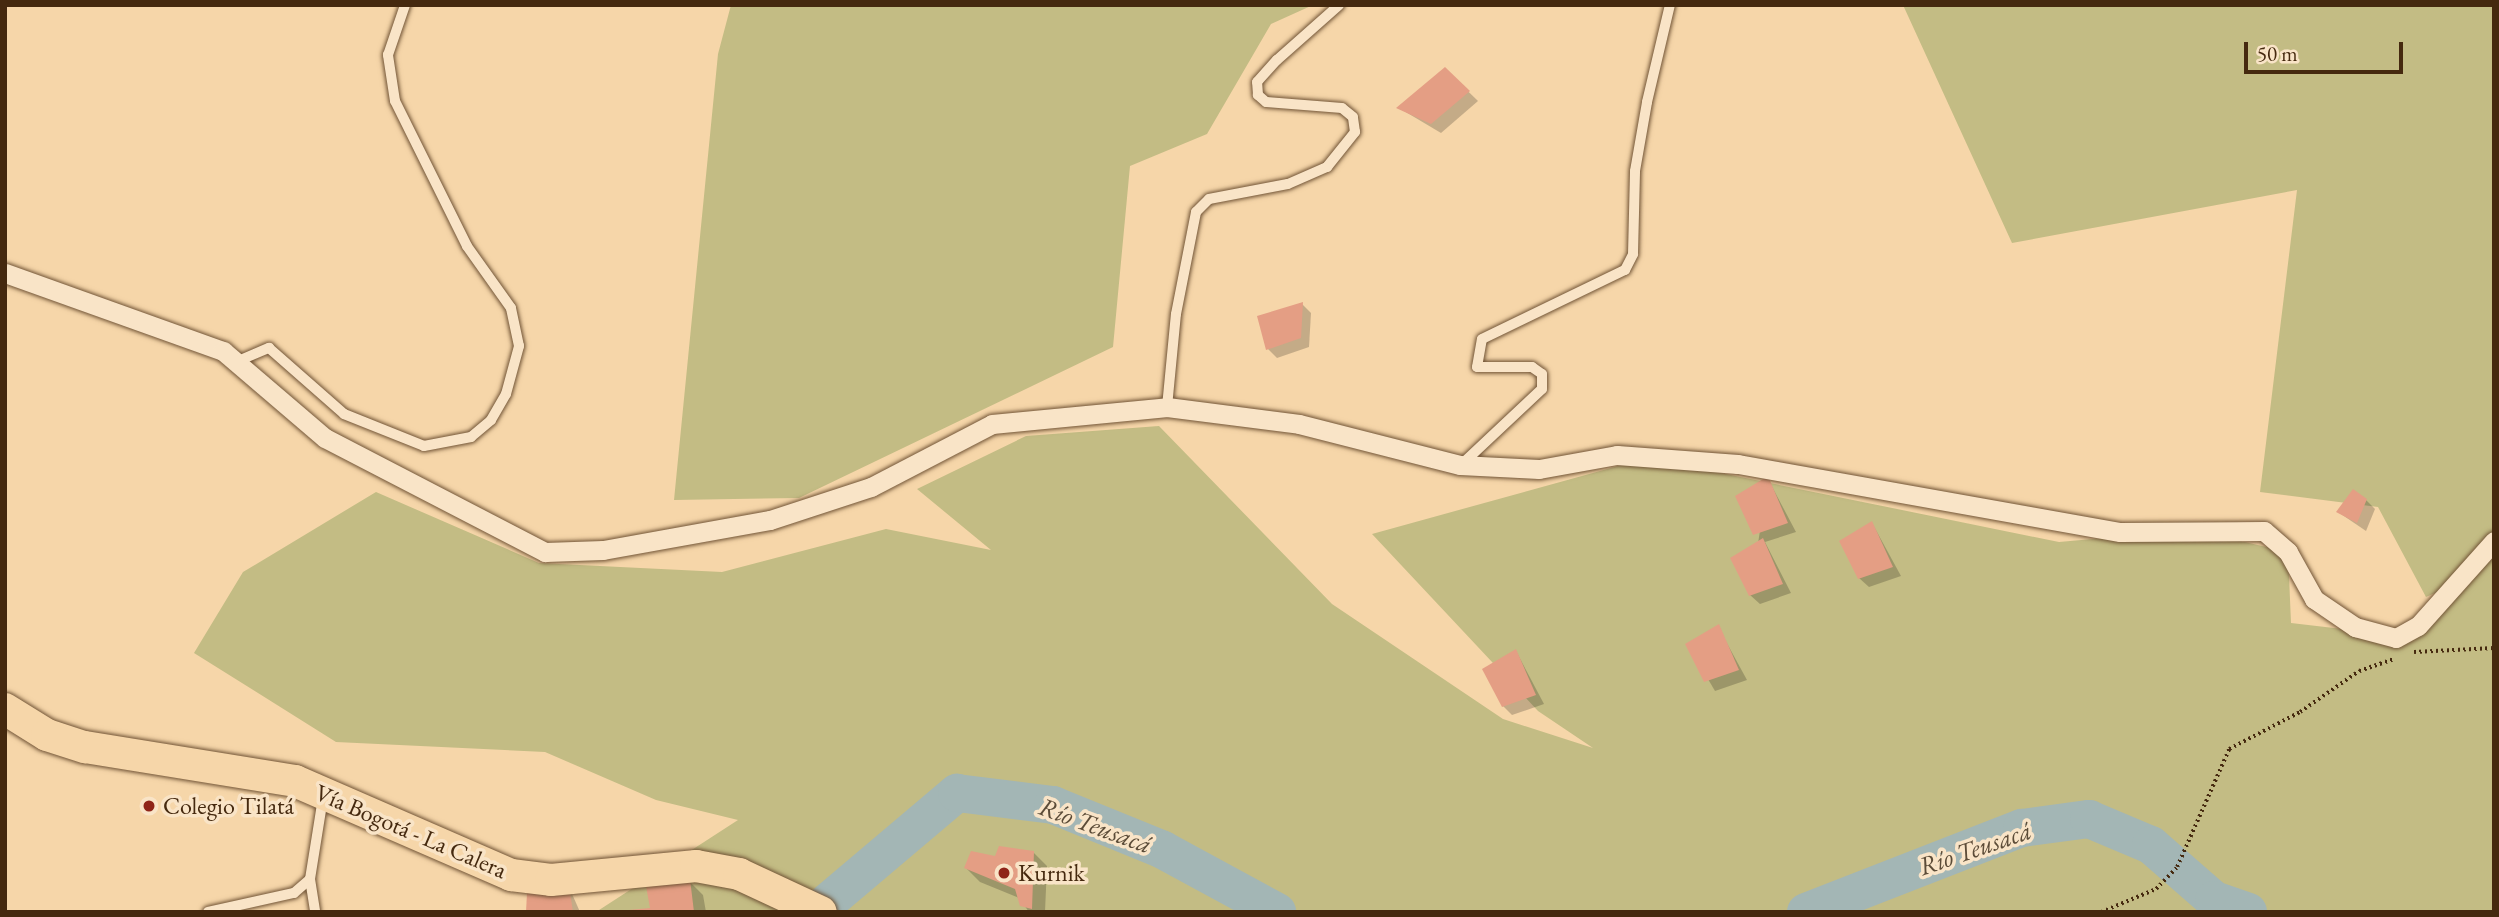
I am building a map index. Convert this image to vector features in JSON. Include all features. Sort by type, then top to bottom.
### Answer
[{"type":"main road","name":"Vía Bogotá - La Calera","points":[[5,709],[47,735],[85,747],[295,781],[511,875],[551,880],[696,866],[740,874],[813,907]]},
{"type":"street","points":[[5,272],[239,361],[325,438],[545,552],[603,550],[770,520],[871,487],[992,424],[1167,407],[1299,424],[1460,465],[1539,469],[1617,456],[1738,464],[2120,532],[2264,531],[2288,552],[2314,599],[2355,627],[2396,638],[2417,626],[2494,541]]},
{"type":"lane","points":[[239,361],[269,348],[344,414],[424,446],[471,437],[491,419],[506,394],[519,346],[511,308],[467,246],[395,101],[388,55],[405,5]]},
{"type":"lane","points":[[1167,407],[1176,314],[1196,212],[1209,199],[1288,184],[1327,167],[1355,132],[1353,117],[1342,108],[1266,102],[1258,94],[1257,82],[1277,60],[1339,5]]},
{"type":"lane","points":[[1460,465],[1542,389],[1542,374],[1532,367],[1477,367],[1482,339],[1625,271],[1633,254],[1635,172],[1647,102],[1670,5]]},
{"type":"lane","points":[[315,912],[310,879],[324,793]]},
{"type":"lane","points":[[208,912],[294,893],[310,879]]},
{"type":"path","points":[[2101,912],[2156,889],[2177,867],[2229,749],[2301,712],[2359,671],[2417,652],[2494,648]]},
{"type":"shaded area","points":[[731,5],[1313,5],[1271,24],[1207,134],[1130,166],[1113,347],[799,498],[674,500],[718,54]]},
{"type":"shaded area","points":[[1903,5],[2494,5],[2494,912],[596,912],[738,820],[656,800],[545,752],[336,742],[194,653],[243,572],[376,492],[539,563],[722,572],[886,529],[991,550],[917,489],[1026,436],[1159,426],[1332,604],[1503,719],[1593,748],[1538,711],[1372,534],[1647,458],[2059,542],[2193,530],[2288,552],[2291,623],[2402,636],[2462,581],[2426,597],[2378,507],[2260,492],[2297,190],[2012,243]]},
{"type":"building","points":[[1445,67],[1470,91],[1431,124],[1396,108]]},
{"type":"building","points":[[1303,302],[1301,338],[1266,350],[1257,316]]},
{"type":"building","points":[[1768,476],[1788,523],[1753,535],[1735,496]]},
{"type":"building","points":[[2353,489],[2367,499],[2357,523],[2336,512]]},
{"type":"building","points":[[1872,521],[1893,567],[1858,579],[1839,541]]},
{"type":"building","points":[[1763,538],[1783,584],[1749,596],[1730,558]]},
{"type":"building","points":[[1719,624],[1739,670],[1704,682],[1685,644]]},
{"type":"building","points":[[1516,649],[1536,695],[1502,707],[1482,669]]},
{"type":"building","name":"Kurnik","points":[[999,846],[1034,851],[1032,909],[1020,906],[1015,889],[964,868],[971,851],[995,856]]},
{"type":"building","points":[[690,879],[694,912],[608,912],[650,908],[646,886]]},
{"type":"building","points":[[569,886],[573,912],[526,912],[527,893]]},
{"type":"waterway","name":"Río Teusacá","points":[[816,912],[957,793],[1053,805],[1163,850],[1277,912]]},
{"type":"waterway","name":"Río Teusacá","points":[[1806,912],[2022,828],[2089,819],[2151,845],[2214,900],[2248,912]]},
{"type":"place","name":"Colegio Tilatá","points":[[149,806]]},
{"type":"place","name":"Kurnik","points":[[1004,873]]}]
